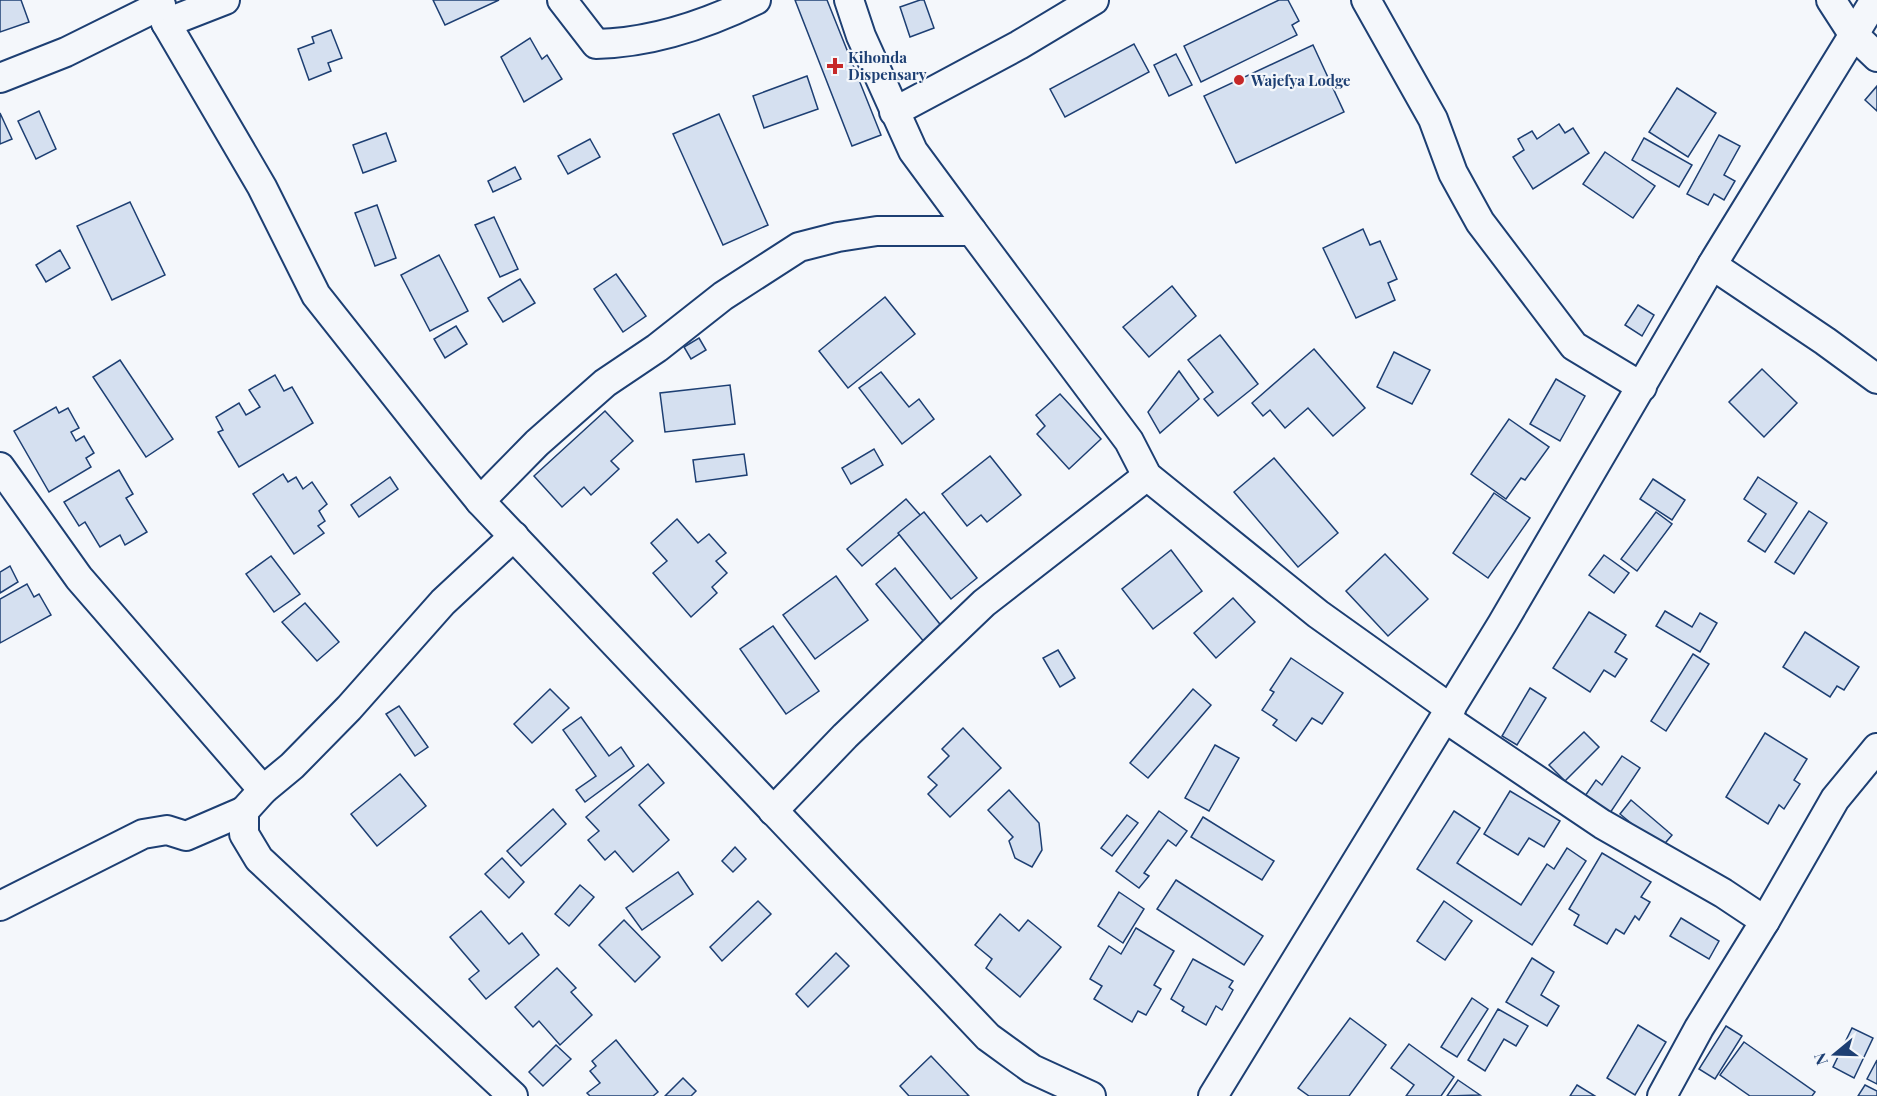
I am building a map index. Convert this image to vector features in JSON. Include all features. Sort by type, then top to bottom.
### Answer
[{"type":"street","points":[[0,78],[162,10],[225,0]]},
{"type":"street","points":[[562,0],[567,11],[596,44],[626,44],[722,17],[756,0]]},
{"type":"street","points":[[849,0],[861,36],[913,151],[1130,441],[1147,476],[1318,614],[1448,714],[1602,824],[1723,893],[1766,921]]},
{"type":"street","points":[[894,112],[1019,45],[1094,0]]},
{"type":"street","points":[[1366,0],[1428,110],[1453,173],[1480,222],[1574,346],[1642,387]]},
{"type":"street","points":[[1831,0],[1853,34],[1877,57]]},
{"type":"street","points":[[1213,1096],[1448,714],[1712,265],[1875,0]]},
{"type":"street","points":[[162,10],[262,187],[316,295],[480,501],[988,1037],[1032,1069],[1091,1096]]},
{"type":"street","points":[[480,501],[537,443],[605,383],[657,348],[723,296],[799,247],[838,237],[877,231],[972,231]]},
{"type":"street","points":[[1712,265],[1826,341],[1877,379]]},
{"type":"street","points":[[0,467],[79,578],[263,790]]},
{"type":"street","points":[[773,811],[844,736],[984,603],[1147,476]]},
{"type":"street","points":[[0,906],[143,834],[167,830],[186,836],[244,812],[263,790],[292,766],[349,708],[443,602],[514,536]]},
{"type":"street","points":[[1662,1096],[1699,1028],[1766,921],[1835,799],[1877,748]]},
{"type":"street","points":[[244,812],[244,834],[260,859],[513,1096]]},
{"type":"building","points":[[0,0],[21,0],[29,22],[0,32]]},
{"type":"building","points":[[433,0],[499,0],[445,25]]},
{"type":"building","points":[[795,0],[827,0],[881,135],[852,146]]},
{"type":"building","points":[[924,0],[934,28],[910,37],[900,7]]},
{"type":"building","points":[[1279,0],[1288,0],[1299,21],[1292,25],[1297,35],[1201,82],[1184,46]]},
{"type":"building","points":[[331,30],[342,58],[328,63],[331,71],[309,80],[298,49],[314,43],[312,37]]},
{"type":"building","points":[[530,38],[542,59],[547,55],[562,79],[524,102],[501,57]]},
{"type":"building","points":[[1134,44],[1149,72],[1065,117],[1050,89]]},
{"type":"building","points":[[1313,45],[1344,112],[1236,163],[1204,96]]},
{"type":"building","points":[[1176,54],[1192,85],[1169,96],[1154,65]]},
{"type":"building","points":[[807,76],[818,109],[764,128],[753,96]]},
{"type":"building","points":[[1877,86],[1877,111],[1865,100]]},
{"type":"building","points":[[1677,88],[1716,113],[1688,157],[1649,132]]},
{"type":"building","points":[[39,111],[56,149],[36,159],[18,121]]},
{"type":"building","points":[[0,113],[12,139],[0,144]]},
{"type":"building","points":[[719,114],[768,225],[723,245],[673,134]]},
{"type":"building","points":[[1559,124],[1565,133],[1573,128],[1589,153],[1533,189],[1513,157],[1524,150],[1518,139],[1532,131],[1537,139]]},
{"type":"building","points":[[386,133],[396,161],[363,173],[353,145]]},
{"type":"building","points":[[1719,135],[1740,146],[1724,175],[1735,181],[1724,200],[1714,194],[1708,205],[1687,194]]},
{"type":"building","points":[[1644,138],[1692,165],[1679,187],[1632,160]]},
{"type":"building","points":[[590,139],[600,157],[568,174],[558,156]]},
{"type":"building","points":[[1605,152],[1655,186],[1633,218],[1583,184]]},
{"type":"building","points":[[515,167],[521,179],[493,192],[488,181]]},
{"type":"building","points":[[130,202],[165,275],[112,300],[77,226]]},
{"type":"building","points":[[377,205],[396,258],[375,266],[355,213]]},
{"type":"building","points":[[494,217],[518,269],[500,277],[475,225]]},
{"type":"building","points":[[1363,229],[1370,245],[1380,241],[1397,279],[1388,283],[1395,300],[1356,318],[1323,248]]},
{"type":"building","points":[[60,250],[70,268],[46,282],[36,265]]},
{"type":"building","points":[[439,255],[468,311],[430,331],[401,275]]},
{"type":"building","points":[[616,274],[646,316],[623,332],[594,289]]},
{"type":"building","points":[[520,279],[535,303],[503,322],[488,298]]},
{"type":"building","points":[[1172,286],[1196,316],[1149,357],[1123,327]]},
{"type":"building","points":[[885,297],[915,334],[848,388],[819,351]]},
{"type":"building","points":[[1638,305],[1654,315],[1642,336],[1625,325]]},
{"type":"building","points":[[456,326],[467,344],[445,358],[434,339]]},
{"type":"building","points":[[1220,335],[1258,384],[1218,416],[1204,399],[1213,392],[1188,360]]},
{"type":"building","points":[[699,338],[706,350],[691,359],[684,347]]},
{"type":"building","points":[[1314,349],[1365,408],[1333,436],[1308,408],[1285,428],[1270,410],[1263,416],[1252,403]]},
{"type":"building","points":[[1394,352],[1430,370],[1412,404],[1377,387]]},
{"type":"building","points":[[120,360],[173,439],[146,457],[93,377]]},
{"type":"building","points":[[1762,369],[1797,403],[1764,437],[1729,402]]},
{"type":"building","points":[[1179,371],[1199,399],[1160,433],[1148,412]]},
{"type":"building","points":[[881,372],[909,407],[919,399],[934,419],[902,444],[859,388]]},
{"type":"building","points":[[275,375],[284,391],[292,387],[313,423],[239,467],[218,432],[223,430],[216,417],[239,403],[246,415],[260,407],[249,390]]},
{"type":"building","points":[[1556,379],[1585,396],[1560,441],[1530,424]]},
{"type":"building","points":[[730,385],[735,424],[665,432],[660,393]]},
{"type":"building","points":[[1060,394],[1101,439],[1069,469],[1037,434],[1045,426],[1036,415]]},
{"type":"building","points":[[56,407],[59,413],[68,408],[79,428],[71,432],[76,441],[84,436],[94,453],[86,458],[91,467],[49,492],[14,431]]},
{"type":"building","points":[[605,411],[633,441],[611,461],[619,469],[591,495],[584,487],[562,507],[534,476]]},
{"type":"building","points":[[1509,419],[1549,447],[1525,480],[1521,478],[1506,499],[1471,474]]},
{"type":"building","points":[[874,449],[883,465],[851,484],[842,468]]},
{"type":"building","points":[[744,454],[747,475],[696,482],[693,460]]},
{"type":"building","points":[[990,456],[1021,495],[987,522],[981,515],[967,526],[942,494]]},
{"type":"building","points":[[1274,458],[1338,533],[1298,567],[1234,492]]},
{"type":"building","points":[[119,470],[133,494],[126,498],[147,532],[125,545],[120,535],[100,547],[85,522],[79,526],[64,502]]},
{"type":"building","points":[[283,474],[288,482],[296,477],[303,489],[312,482],[327,504],[319,511],[325,521],[318,526],[324,533],[294,554],[253,494]]},
{"type":"building","points":[[390,477],[398,489],[359,517],[351,505]]},
{"type":"building","points":[[1758,477],[1797,503],[1765,552],[1748,541],[1766,514],[1744,499]]},
{"type":"building","points":[[1653,479],[1685,500],[1672,520],[1640,499]]},
{"type":"building","points":[[1494,493],[1530,518],[1488,578],[1453,553]]},
{"type":"building","points":[[906,499],[921,516],[862,566],[847,549]]},
{"type":"building","points":[[1809,511],[1827,523],[1794,574],[1775,562]]},
{"type":"building","points":[[924,512],[977,578],[951,599],[898,533]]},
{"type":"building","points":[[1656,512],[1672,524],[1637,571],[1621,559]]},
{"type":"building","points":[[677,519],[698,543],[709,534],[726,553],[716,561],[727,573],[712,587],[717,593],[691,617],[653,573],[667,561],[651,543]]},
{"type":"building","points":[[1171,550],[1202,591],[1153,629],[1122,589]]},
{"type":"building","points":[[1385,554],[1428,599],[1388,636],[1346,591]]},
{"type":"building","points":[[1604,555],[1629,573],[1614,593],[1589,575]]},
{"type":"building","points":[[271,556],[300,594],[274,612],[246,574]]},
{"type":"building","points":[[10,566],[18,582],[0,593],[0,572]]},
{"type":"building","points":[[895,568],[943,628],[925,643],[876,584]]},
{"type":"building","points":[[836,576],[868,620],[815,659],[783,615]]},
{"type":"building","points":[[27,584],[34,597],[39,594],[51,615],[0,643],[0,599]]},
{"type":"building","points":[[1233,598],[1255,622],[1216,658],[1194,633]]},
{"type":"building","points":[[305,603],[339,642],[317,661],[282,622]]},
{"type":"building","points":[[1665,611],[1692,627],[1700,613],[1717,623],[1700,652],[1656,626]]},
{"type":"building","points":[[1589,612],[1626,635],[1615,652],[1627,659],[1615,677],[1604,670],[1590,692],[1553,668]]},
{"type":"building","points":[[773,626],[819,691],[786,714],[740,649]]},
{"type":"building","points":[[1805,632],[1859,667],[1844,690],[1837,686],[1830,697],[1783,667]]},
{"type":"building","points":[[1058,650],[1075,678],[1060,687],[1043,658]]},
{"type":"building","points":[[1693,654],[1709,664],[1666,731],[1651,721]]},
{"type":"building","points":[[1291,658],[1343,693],[1322,724],[1312,718],[1296,741],[1273,725],[1277,720],[1262,710],[1274,692],[1270,690]]},
{"type":"building","points":[[1530,688],[1546,698],[1517,745],[1502,736]]},
{"type":"building","points":[[550,689],[569,708],[532,743],[514,724]]},
{"type":"building","points":[[1193,689],[1211,705],[1148,778],[1130,763]]},
{"type":"building","points":[[399,706],[428,747],[415,756],[386,714]]},
{"type":"building","points":[[581,717],[609,756],[621,747],[634,766],[585,802],[576,790],[596,776],[563,730]]},
{"type":"building","points":[[963,728],[1001,768],[950,817],[928,794],[937,785],[928,777],[949,756],[942,749]]},
{"type":"building","points":[[1584,732],[1599,747],[1565,781],[1549,765]]},
{"type":"building","points":[[1765,733],[1807,759],[1794,780],[1800,784],[1784,809],[1779,805],[1768,824],[1726,797]]},
{"type":"building","points":[[1215,745],[1239,758],[1209,811],[1185,798]]},
{"type":"building","points":[[1622,756],[1640,768],[1610,813],[1585,796],[1596,780],[1602,785]]},
{"type":"building","points":[[648,764],[664,783],[639,805],[669,840],[633,872],[615,851],[605,860],[588,840],[599,831],[586,817]]},
{"type":"building","points":[[400,774],[426,806],[377,846],[351,814]]},
{"type":"building","points":[[1009,790],[1039,823],[1042,850],[1032,867],[1015,858],[1009,841],[1013,837],[988,810]]},
{"type":"building","points":[[1510,791],[1560,821],[1544,847],[1529,838],[1518,855],[1484,834]]},
{"type":"building","points":[[1631,800],[1672,835],[1661,848],[1620,814]]},
{"type":"building","points":[[553,809],[566,824],[521,866],[507,851]]},
{"type":"building","points":[[1159,811],[1187,831],[1176,846],[1168,840],[1144,873],[1149,876],[1139,888],[1116,871]]},
{"type":"building","points":[[1454,811],[1480,828],[1457,863],[1521,905],[1547,864],[1554,869],[1567,848],[1586,861],[1532,945],[1417,869]]},
{"type":"building","points":[[1127,815],[1138,823],[1112,856],[1101,848]]},
{"type":"building","points":[[1203,817],[1274,861],[1262,880],[1191,837]]},
{"type":"building","points":[[735,847],[746,859],[733,872],[722,861]]},
{"type":"building","points":[[1602,853],[1651,882],[1641,897],[1650,902],[1639,920],[1635,916],[1624,934],[1616,929],[1607,944],[1574,925],[1579,915],[1569,909]]},
{"type":"building","points":[[502,858],[524,882],[509,898],[485,874]]},
{"type":"building","points":[[678,872],[693,894],[642,930],[626,908]]},
{"type":"building","points":[[1176,880],[1263,936],[1244,965],[1157,909]]},
{"type":"building","points":[[580,885],[594,897],[569,926],[555,914]]},
{"type":"building","points":[[1119,892],[1144,909],[1123,943],[1098,926]]},
{"type":"building","points":[[758,901],[771,914],[722,961],[710,947]]},
{"type":"building","points":[[1444,901],[1472,921],[1445,960],[1417,941]]},
{"type":"building","points":[[481,911],[509,944],[522,933],[539,955],[486,999],[469,979],[479,971],[450,937]]},
{"type":"building","points":[[1000,914],[1019,931],[1028,920],[1061,947],[1020,997],[986,968],[992,959],[975,945]]},
{"type":"building","points":[[1681,918],[1719,941],[1709,959],[1670,936]]},
{"type":"building","points":[[624,920],[660,957],[635,982],[599,945]]},
{"type":"building","points":[[1136,928],[1174,951],[1154,985],[1161,989],[1146,1015],[1138,1011],[1132,1022],[1094,999],[1102,986],[1090,979],[1109,946],[1121,954]]},
{"type":"building","points":[[836,953],[849,966],[808,1007],[796,994]]},
{"type":"building","points":[[1532,958],[1554,972],[1541,995],[1559,1006],[1547,1026],[1506,1002]]},
{"type":"building","points":[[1193,959],[1233,981],[1229,987],[1233,990],[1222,1010],[1216,1006],[1206,1025],[1182,1011],[1184,1007],[1171,999]]},
{"type":"building","points":[[557,968],[576,988],[571,992],[592,1015],[560,1045],[539,1021],[533,1027],[515,1007]]},
{"type":"building","points":[[1472,998],[1488,1009],[1457,1057],[1441,1047]]},
{"type":"building","points":[[1498,1009],[1528,1026],[1516,1046],[1504,1039],[1485,1071],[1468,1060]]},
{"type":"building","points":[[1350,1018],[1386,1045],[1349,1096],[1309,1096],[1298,1088]]},
{"type":"building","points":[[1638,1025],[1666,1042],[1635,1095],[1607,1078]]},
{"type":"building","points":[[1726,1026],[1742,1036],[1715,1079],[1699,1069]]},
{"type":"building","points":[[1852,1028],[1873,1038],[1854,1078],[1833,1067]]},
{"type":"building","points":[[616,1040],[658,1092],[653,1096],[590,1096],[587,1093],[600,1083],[590,1071],[596,1066],[592,1061]]},
{"type":"building","points":[[1744,1042],[1815,1092],[1812,1096],[1750,1096],[1720,1075]]},
{"type":"building","points":[[1409,1044],[1454,1077],[1441,1096],[1406,1096],[1414,1085],[1391,1068]]},
{"type":"building","points":[[556,1045],[571,1059],[543,1086],[529,1072]]},
{"type":"building","points":[[931,1056],[969,1096],[909,1096],[900,1086]]},
{"type":"building","points":[[1877,1060],[1877,1084],[1867,1079]]},
{"type":"building","points":[[683,1078],[696,1091],[691,1096],[665,1096]]},
{"type":"building","points":[[1458,1080],[1480,1095],[1447,1096]]},
{"type":"building","points":[[1577,1085],[1595,1096],[1570,1096]]},
{"type":"building","points":[[1865,1085],[1877,1091],[1877,1096],[1858,1096]]},
{"type":"place","name":"Kihonda Dispensary","points":[[835,66]]},
{"type":"place","name":"Wajefya Lodge","points":[[1239,80]]}]
